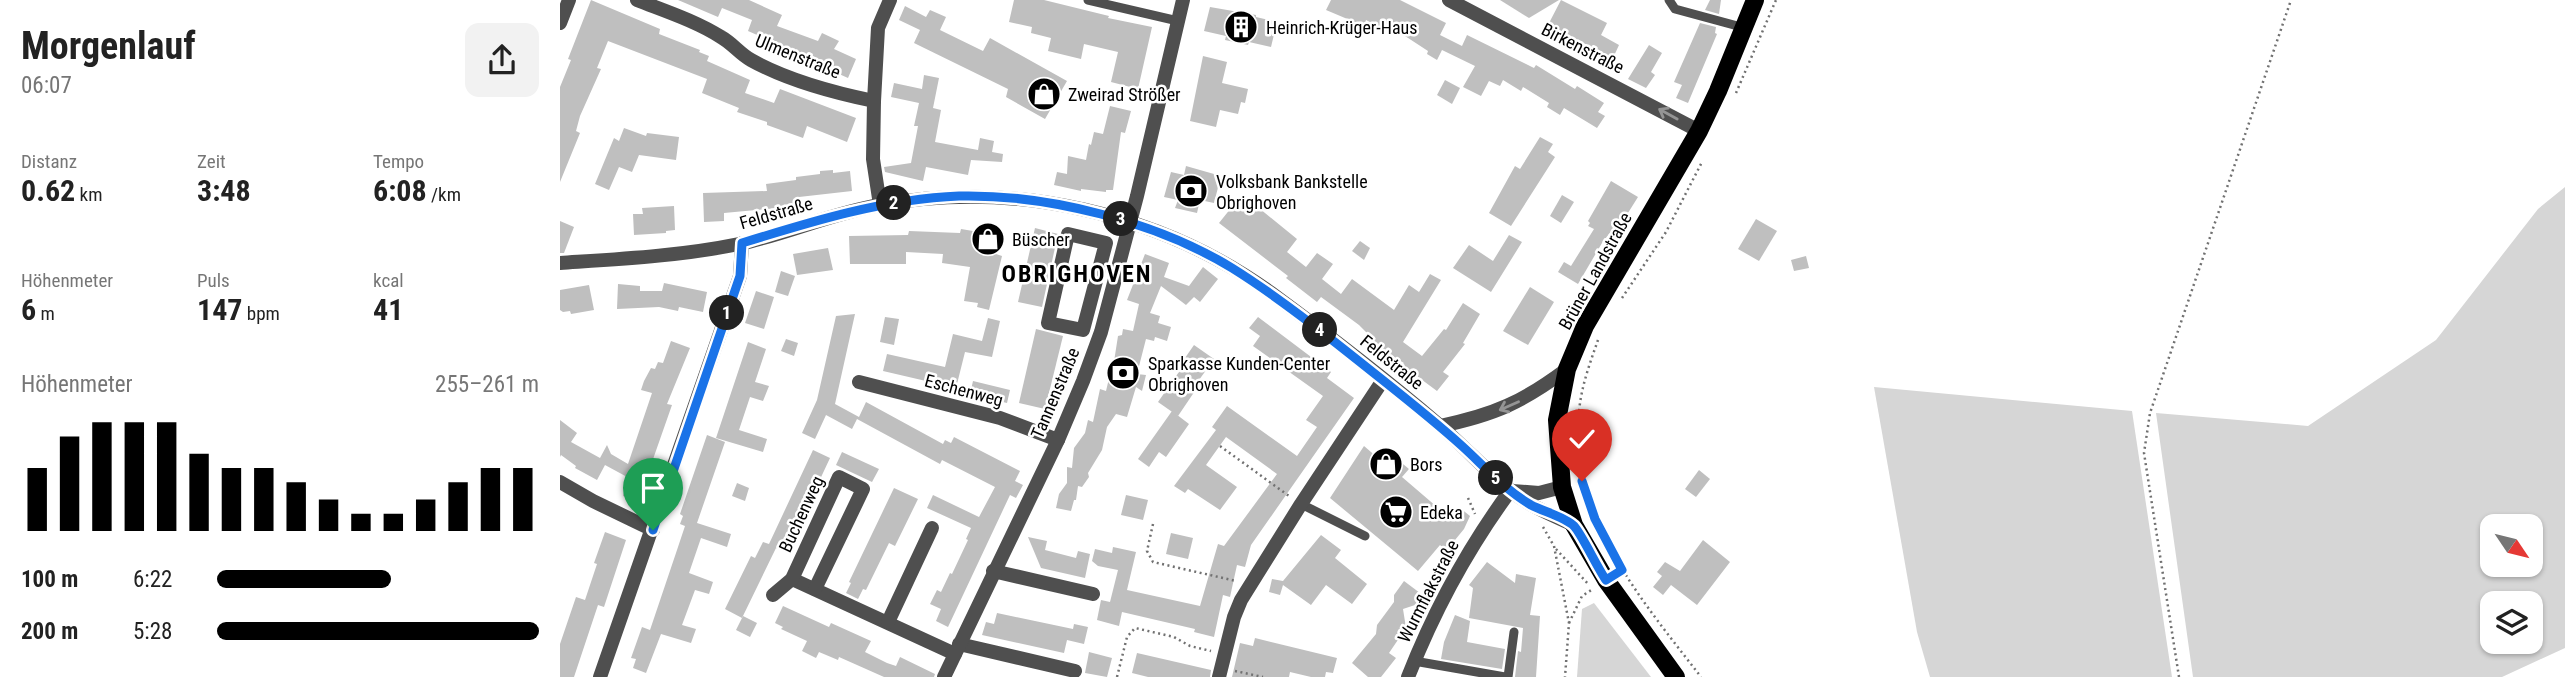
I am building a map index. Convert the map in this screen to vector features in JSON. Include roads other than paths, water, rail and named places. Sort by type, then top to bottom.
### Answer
[{"type":"main road","name":"Brüner Landstraße","points":[[1676,677],[1599,585],[1574,526],[1562,487],[1558,420],[1567,369],[1585,326],[1699,131],[1745,29],[1755,0]]},
{"type":"street","points":[[560,23],[569,0]]},
{"type":"street","name":"Ulmenstraße","points":[[637,0],[724,38],[749,60],[840,94],[874,101]]},
{"type":"street","points":[[880,205],[873,159],[874,101],[878,28],[890,0]]},
{"type":"street","points":[[1130,221],[1183,0]]},
{"type":"street","name":"Birkenstraße","points":[[1449,0],[1699,131]]},
{"type":"street","name":"Feldstraße","points":[[560,263],[686,254],[742,243],[880,205],[960,196],[1054,204],[1130,221],[1180,241],[1268,291],[1440,426],[1510,491],[1574,526]]},
{"type":"street","name":"Tannenstraße","points":[[944,677],[1058,440],[1083,381],[1101,332],[1130,221]]},
{"type":"street","points":[[1068,234],[1105,243],[1083,330],[1048,323],[1068,234]]},
{"type":"street","points":[[600,677],[740,276],[742,243]]},
{"type":"street","points":[[1440,426],[1478,418],[1512,405],[1567,369]]},
{"type":"street","points":[[1221,666],[1234,617],[1250,584],[1383,380]]},
{"type":"street","name":"Eschenweg","points":[[859,382],[1000,418],[1058,440]]},
{"type":"street","name":"Buchenweg","points":[[773,595],[792,579],[839,477],[863,489],[815,589]]},
{"type":"street","points":[[560,482],[653,530]]},
{"type":"street","points":[[1510,491],[1539,493],[1562,487]]},
{"type":"street","name":"Wurmflakstraße","points":[[1408,677],[1429,626],[1487,523],[1510,491]]},
{"type":"street","points":[[888,622],[932,528]]},
{"type":"street","points":[[993,571],[1093,594]]},
{"type":"street","name":"Buchenweg","points":[[792,579],[957,649]]},
{"type":"street","points":[[957,649],[1074,671]]},
{"type":"lane","points":[[1088,0],[1178,21]]},
{"type":"lane","points":[[1669,0],[1675,9],[1745,29]]},
{"type":"lane","points":[[1301,504],[1366,536]]},
{"type":"lane","points":[[1414,661],[1507,677],[1514,632]]},
{"type":"place","name":"Heinrich-Krüger-Haus","points":[[1241,27]]},
{"type":"place","name":"Zweirad Strößer","points":[[1044,94]]},
{"type":"place","name":"Volksbank Bankstelle Obrighoven","points":[[1191,191]]},
{"type":"place","name":"Büscher","points":[[988,239]]},
{"type":"place","name":"Sparkasse Kunden-Center Obrighoven","points":[[1123,373]]},
{"type":"place","name":"Bors","points":[[1386,464]]},
{"type":"place","name":"Edeka","points":[[1396,512]]},
{"type":"district","name":"OBRIGHOVEN","points":[[1077,274]]}]
